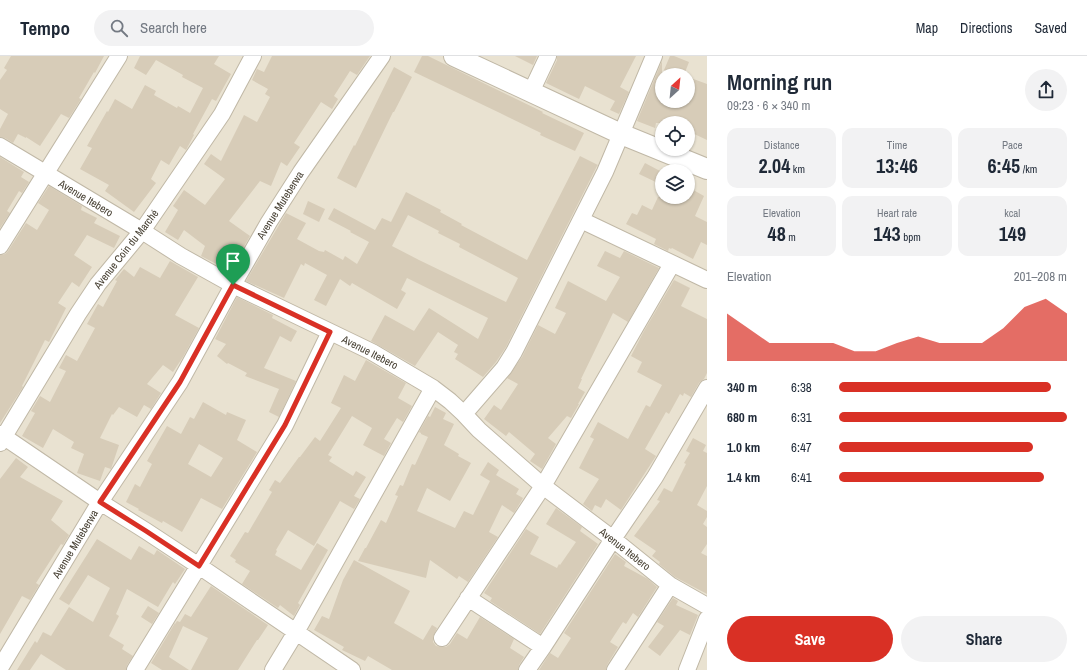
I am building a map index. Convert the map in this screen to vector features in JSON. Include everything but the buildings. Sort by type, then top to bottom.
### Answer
[{"type":"street","points":[[0,246],[119,56]]},
{"type":"street","name":"Avenue Coin du Marché","points":[[1,438],[98,284],[142,231],[222,114],[253,56]]},
{"type":"street","name":"Avenue Muteberwa","points":[[0,668],[100,502],[180,382],[269,222],[301,172],[382,56]]},
{"type":"street","points":[[454,56],[621,134],[707,169]]},
{"type":"street","points":[[531,92],[548,56]]},
{"type":"street","points":[[464,414],[504,368],[514,352],[605,172],[654,56]]},
{"type":"street","name":"Avenue Itebero","points":[[0,146],[142,231],[180,256],[233,285],[372,352],[433,388],[450,401],[479,430],[543,486],[613,539],[670,585],[707,606]]},
{"type":"street","points":[[581,220],[707,280]]},
{"type":"street","points":[[442,638],[543,486],[672,264]]},
{"type":"street","points":[[135,670],[285,425],[330,332]]},
{"type":"street","points":[[273,670],[296,632],[433,388]]},
{"type":"street","points":[[527,670],[655,477],[707,388]]},
{"type":"street","points":[[1,438],[199,566],[352,670]]},
{"type":"street","points":[[615,670],[670,585]]},
{"type":"street","points":[[468,598],[543,647]]},
{"type":"street","points":[[687,670],[707,619]]},
{"type":"shaded area","points":[[0,56],[707,56],[707,670],[0,670]]},
{"type":"route","points":[[233,285],[330,332],[285,425],[199,566],[100,502],[180,382],[233,285]]}]
